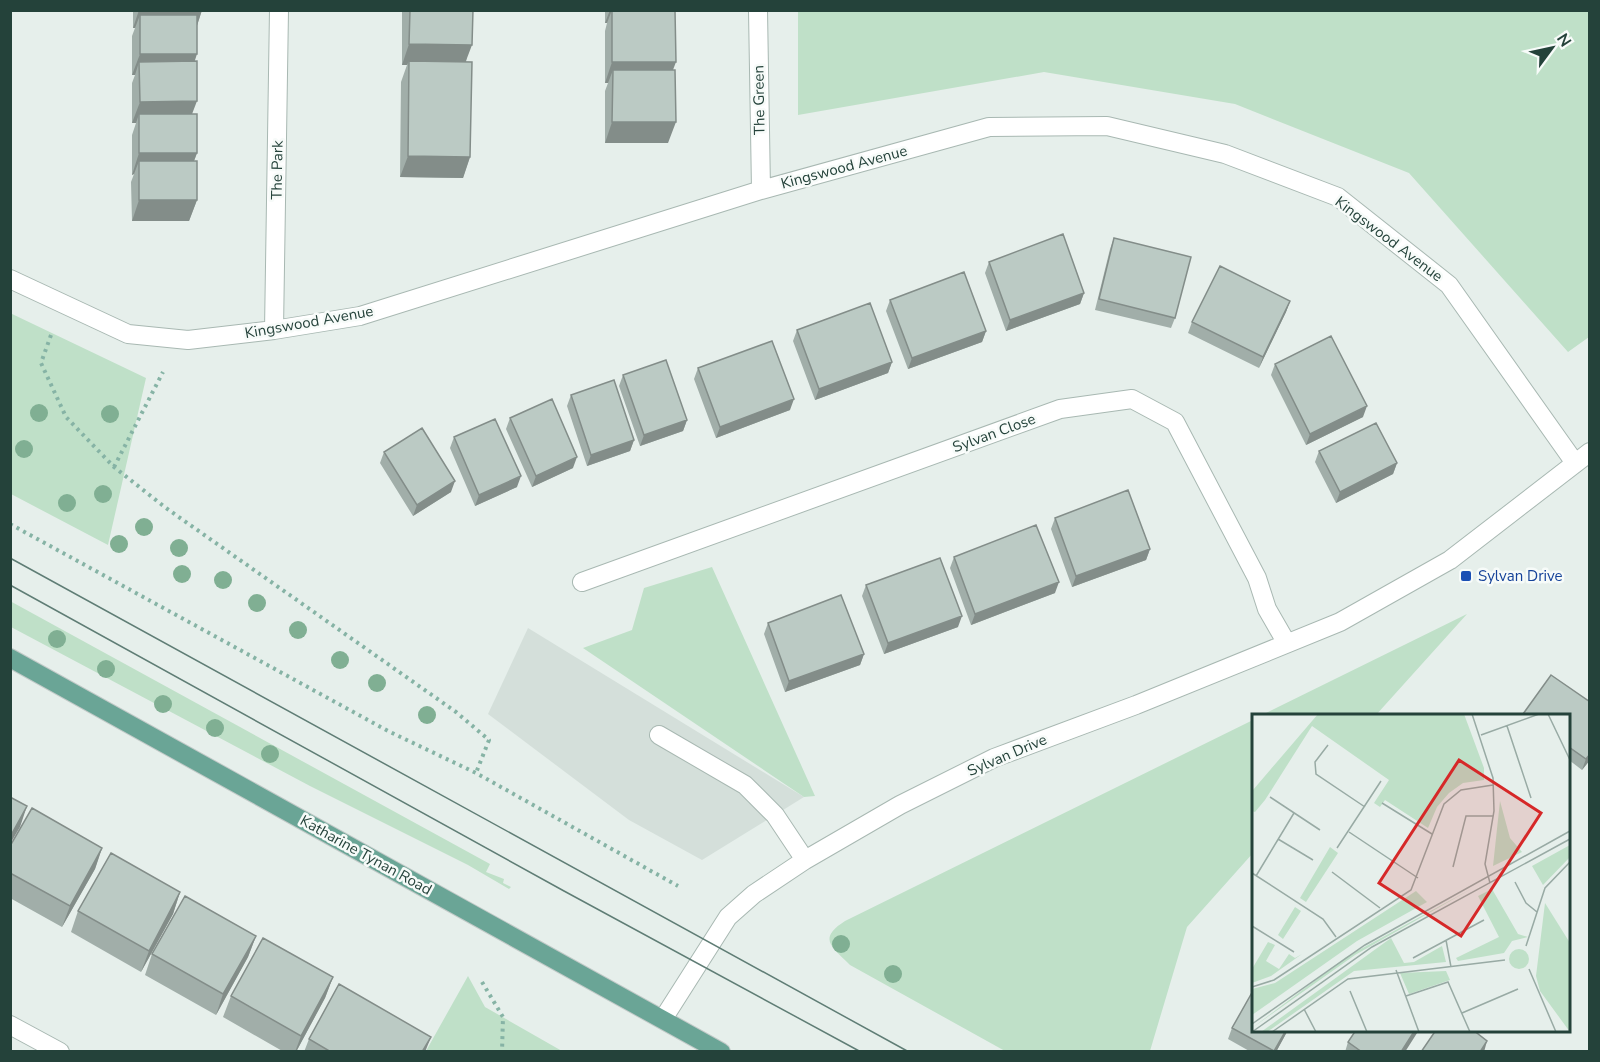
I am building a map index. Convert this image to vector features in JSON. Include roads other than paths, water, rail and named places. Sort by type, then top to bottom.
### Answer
[{"type":"main road","name":"Katharine Tynan Road","points":[[10,658],[721,1052]]},
{"type":"street","name":"The Park","points":[[274,330],[279,10]]},
{"type":"street","name":"The Green","points":[[758,10],[761,190]]},
{"type":"street","name":"Kingswood Avenue","points":[[10,279],[128,334],[188,340],[274,330],[360,316],[761,190],[989,128],[1107,126],[1225,154],[1338,197],[1449,285],[1582,458]]},
{"type":"street","name":"Sylvan Close","points":[[582,582],[1060,409],[1132,399],[1175,422],[1257,578],[1267,609],[1286,642]]},
{"type":"street","name":"Sylvan Drive","points":[[663,1019],[728,917],[754,894],[805,860],[900,805],[994,758],[1136,705],[1286,642],[1340,622],[1450,560],[1582,458]]},
{"type":"street","points":[[659,735],[745,785],[774,815],[805,860]]},
{"type":"street","points":[[10,1025],[60,1052]]},
{"type":"tram line","points":[[10,558],[909,1052]]},
{"type":"tram line","points":[[10,585],[861,1052]]},
{"type":"place","name":"Sylvan Drive","points":[[1466,576]]}]
